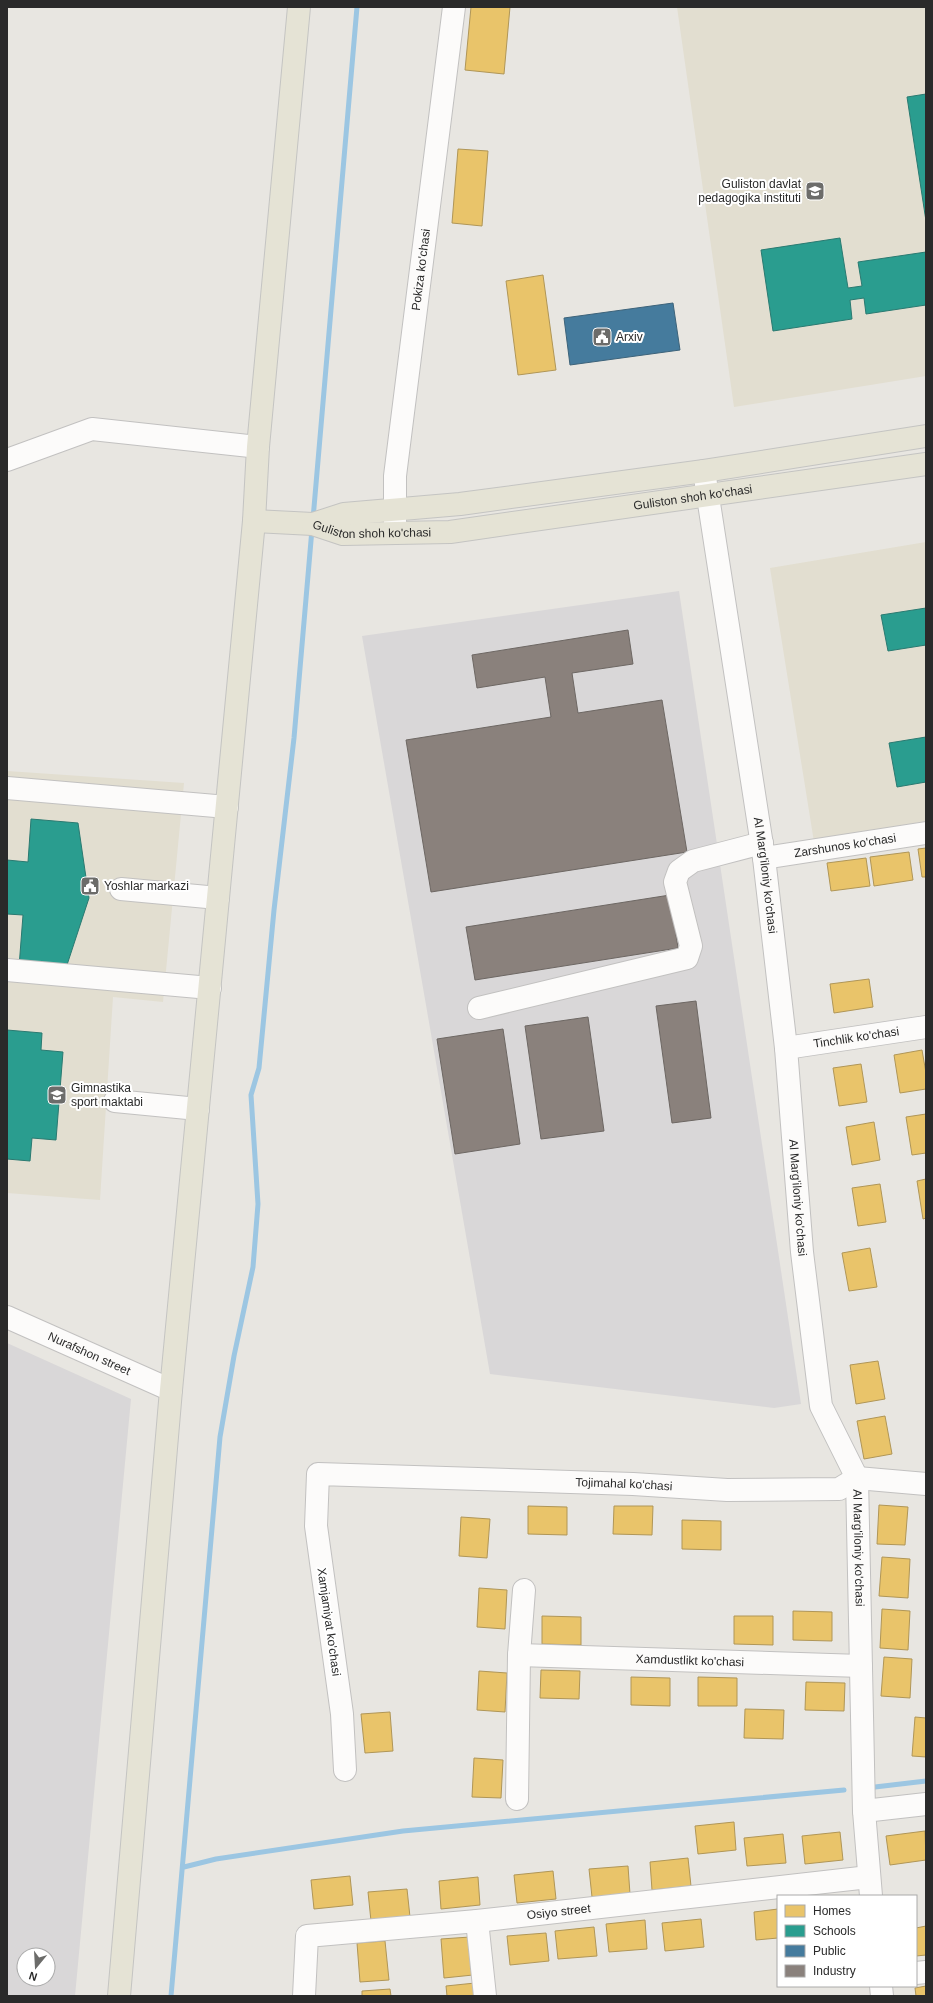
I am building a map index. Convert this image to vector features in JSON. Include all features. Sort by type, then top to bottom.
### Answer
[{"type":"main road","points":[[119,1996],[171,1390],[218,898],[227,807],[263,521],[258,447],[299,7]]},
{"type":"main road","name":"Guliston shoh ko'chasi","points":[[313,524],[344,514],[460,504],[704,471],[926,436]]},
{"type":"main road","name":"Guliston shoh ko'chasi","points":[[313,524],[343,534],[450,532],[926,464]]},
{"type":"main road","points":[[263,521],[313,524]]},
{"type":"street","name":"Pokiza ko'chasi","points":[[395,533],[395,476],[454,7]]},
{"type":"street","points":[[7,460],[92,429],[258,447]]},
{"type":"street","name":"Al Marg'iloniy ko'chasi","points":[[704,471],[709,495],[763,850],[786,1048],[802,1252],[821,1406],[857,1478],[864,1811],[870,1887]]},
{"type":"street","points":[[7,788],[227,807]]},
{"type":"street","name":"Zarshunos ko'chasi","points":[[478,1008],[687,958],[691,946],[675,882],[679,872],[693,861],[763,850],[926,833]]},
{"type":"street","points":[[121,889],[218,898]]},
{"type":"street","points":[[7,970],[210,988]]},
{"type":"street","name":"Tinchlik ko'chasi","points":[[786,1048],[926,1027]]},
{"type":"street","points":[[115,1101],[198,1109]]},
{"type":"street","name":"Nurafshon street","points":[[7,1316],[171,1390]]},
{"type":"street","name":"Tojimahal ko'chasi","points":[[318,1474],[633,1484],[727,1490],[839,1489],[857,1478]]},
{"type":"street","name":"Xamjamiyat ko'chasi","points":[[318,1474],[316,1526],[342,1714],[345,1770]]},
{"type":"street","points":[[857,1478],[926,1484]]},
{"type":"street","points":[[517,1799],[519,1655],[524,1590]]},
{"type":"street","name":"Xamdustlikt ko'chasi","points":[[519,1655],[861,1666]]},
{"type":"street","points":[[864,1811],[926,1804]]},
{"type":"street","name":"Osiyo street","points":[[778,1895],[870,1887]]},
{"type":"street","name":"Osiyo street","points":[[304,1996],[307,1936],[777,1895]]},
{"type":"street","points":[[477,1921],[485,1996]]},
{"type":"shaded area","name":"Guliston davlat pedagogika instituti","points":[[677,7],[926,7],[926,376],[734,407]]},
{"type":"shaded area","points":[[926,542],[926,821],[814,842],[770,568]]},
{"type":"shaded area","points":[[679,591],[801,1404],[774,1408],[490,1374],[362,636]]},
{"type":"shaded area","name":"Yoshlar markazi","points":[[7,771],[184,783],[163,1002],[113,997],[100,1200],[7,1193]]},
{"type":"shaded area","points":[[7,1343],[131,1399],[75,1996],[7,1996]]},
{"type":"building: Homes","points":[[471,7],[510,7],[504,74],[465,70]]},
{"type":"building: Homes","points":[[458,149],[488,151],[482,226],[452,223]]},
{"type":"building: Homes","points":[[543,275],[556,370],[518,375],[506,281]]},
{"type":"building: Homes","points":[[926,848],[926,877],[922,877],[918,849]]},
{"type":"building: Homes","points":[[909,852],[913,880],[874,886],[870,857]]},
{"type":"building: Homes","points":[[866,858],[870,886],[831,891],[827,863]]},
{"type":"building: Homes","points":[[869,979],[873,1007],[834,1013],[830,984]]},
{"type":"building: Homes","points":[[922,1050],[926,1073],[926,1089],[900,1093],[894,1055]]},
{"type":"building: Homes","points":[[861,1064],[867,1102],[839,1106],[833,1068]]},
{"type":"building: Homes","points":[[926,1114],[926,1153],[912,1155],[906,1117]]},
{"type":"building: Homes","points":[[874,1122],[880,1160],[852,1165],[846,1127]]},
{"type":"building: Homes","points":[[926,1179],[926,1218],[923,1219],[917,1181]]},
{"type":"building: Homes","points":[[880,1184],[886,1222],[858,1226],[852,1188]]},
{"type":"building: Homes","points":[[870,1248],[877,1287],[849,1291],[842,1253]]},
{"type":"building: Homes","points":[[878,1361],[885,1399],[856,1404],[850,1365]]},
{"type":"building: Homes","points":[[885,1416],[892,1454],[864,1459],[857,1421]]},
{"type":"building: Homes","points":[[879,1505],[908,1507],[905,1545],[877,1544]]},
{"type":"building: Homes","points":[[528,1506],[567,1507],[567,1535],[528,1534]]},
{"type":"building: Homes","points":[[614,1506],[653,1506],[652,1535],[613,1534]]},
{"type":"building: Homes","points":[[461,1517],[490,1519],[487,1558],[459,1556]]},
{"type":"building: Homes","points":[[682,1520],[721,1521],[721,1550],[682,1549]]},
{"type":"building: Homes","points":[[882,1557],[910,1559],[908,1598],[879,1596]]},
{"type":"building: Homes","points":[[479,1588],[507,1590],[505,1629],[477,1627]]},
{"type":"building: Homes","points":[[882,1609],[910,1611],[908,1650],[880,1648]]},
{"type":"building: Homes","points":[[793,1611],[832,1612],[832,1641],[793,1640]]},
{"type":"building: Homes","points":[[542,1616],[581,1617],[581,1645],[542,1644]]},
{"type":"building: Homes","points":[[734,1616],[773,1616],[773,1645],[734,1644]]},
{"type":"building: Homes","points":[[884,1657],[912,1659],[910,1698],[881,1696]]},
{"type":"building: Homes","points":[[541,1670],[580,1671],[579,1699],[540,1698]]},
{"type":"building: Homes","points":[[479,1671],[507,1673],[505,1712],[477,1710]]},
{"type":"building: Homes","points":[[631,1677],[670,1678],[670,1706],[631,1705]]},
{"type":"building: Homes","points":[[698,1677],[737,1678],[737,1706],[698,1706]]},
{"type":"building: Homes","points":[[806,1682],[845,1683],[844,1711],[805,1710]]},
{"type":"building: Homes","points":[[745,1709],[784,1710],[783,1739],[744,1738]]},
{"type":"building: Homes","points":[[390,1712],[393,1751],[365,1753],[361,1714]]},
{"type":"building: Homes","points":[[915,1717],[926,1718],[926,1757],[912,1756]]},
{"type":"building: Homes","points":[[474,1758],[503,1760],[501,1798],[472,1797]]},
{"type":"building: Homes","points":[[734,1822],[736,1850],[698,1854],[695,1826]]},
{"type":"building: Homes","points":[[925,1831],[926,1860],[890,1865],[886,1836]]},
{"type":"building: Homes","points":[[840,1832],[843,1860],[805,1864],[802,1836]]},
{"type":"building: Homes","points":[[783,1834],[786,1863],[747,1866],[744,1838]]},
{"type":"building: Homes","points":[[688,1858],[691,1886],[652,1890],[650,1862]]},
{"type":"building: Homes","points":[[628,1866],[630,1894],[592,1897],[589,1869]]},
{"type":"building: Homes","points":[[553,1871],[556,1899],[517,1903],[514,1875]]},
{"type":"building: Homes","points":[[350,1876],[353,1905],[314,1909],[311,1880]]},
{"type":"building: Homes","points":[[478,1877],[480,1905],[441,1909],[439,1881]]},
{"type":"building: Homes","points":[[407,1889],[410,1917],[371,1921],[368,1892]]},
{"type":"building: Homes","points":[[777,1909],[777,1938],[756,1940],[754,1912]]},
{"type":"building: Homes","points":[[701,1919],[704,1947],[665,1951],[662,1923]]},
{"type":"building: Homes","points":[[645,1920],[647,1949],[609,1952],[606,1924]]},
{"type":"building: Homes","points":[[926,1926],[926,1955],[917,1956],[917,1928]]},
{"type":"building: Homes","points":[[594,1927],[597,1956],[558,1959],[555,1931]]},
{"type":"building: Homes","points":[[546,1933],[549,1961],[510,1965],[507,1936]]},
{"type":"building: Homes","points":[[470,1937],[473,1975],[444,1978],[441,1939]]},
{"type":"building: Homes","points":[[385,1941],[389,1980],[360,1982],[357,1943]]},
{"type":"building: Homes","points":[[475,1983],[476,1996],[447,1996],[446,1986]]},
{"type":"building: Homes","points":[[926,1986],[926,1996],[916,1996],[915,1988]]},
{"type":"building: Homes","points":[[390,1989],[391,1996],[362,1996],[362,1991]]},
{"type":"building: Schools","points":[[926,94],[926,221],[907,97]]},
{"type":"building: Schools","points":[[840,238],[848,288],[862,286],[858,262],[926,252],[926,305],[866,314],[864,298],[850,300],[852,319],[773,331],[761,250]]},
{"type":"building: Schools","points":[[926,608],[926,645],[888,651],[881,615]]},
{"type":"building: Schools","points":[[926,737],[926,782],[897,787],[889,743]]},
{"type":"building: Schools","points":[[31,819],[78,823],[89,898],[65,971],[19,967],[23,915],[7,914],[7,860],[28,862]]},
{"type":"building: Schools","points":[[7,1030],[42,1033],[41,1050],[63,1052],[56,1140],[32,1138],[30,1161],[7,1159]]},
{"type":"building: Public","points":[[673,303],[680,350],[570,365],[564,318]]},
{"type":"building: Industry","points":[[628,630],[633,664],[572,673],[578,713],[662,700],[687,852],[431,892],[406,740],[551,717],[545,677],[477,688],[472,655]]},
{"type":"building: Industry","points":[[670,895],[678,948],[475,980],[466,927]]},
{"type":"building: Industry","points":[[696,1001],[711,1118],[672,1123],[656,1006]]},
{"type":"building: Industry","points":[[588,1017],[604,1131],[541,1139],[525,1026]]},
{"type":"building: Industry","points":[[503,1029],[520,1144],[455,1154],[437,1039]]},
{"type":"waterway","points":[[313,519],[357,7]]},
{"type":"waterway","points":[[171,1996],[220,1437],[234,1356],[253,1267],[258,1204],[251,1095],[259,1068],[274,910],[294,738],[312,529]]},
{"type":"waterway","points":[[875,1787],[926,1781]]},
{"type":"waterway","points":[[184,1867],[216,1859],[403,1831],[844,1790]]},
{"type":"place","name":"Guliston davlat pedagogika instituti","points":[[815,191]]},
{"type":"place","name":"Arxiv","points":[[602,337]]},
{"type":"place","name":"Yoshlar markazi","points":[[90,886]]},
{"type":"place","name":"Gimnastika sport maktabi","points":[[57,1095]]}]
